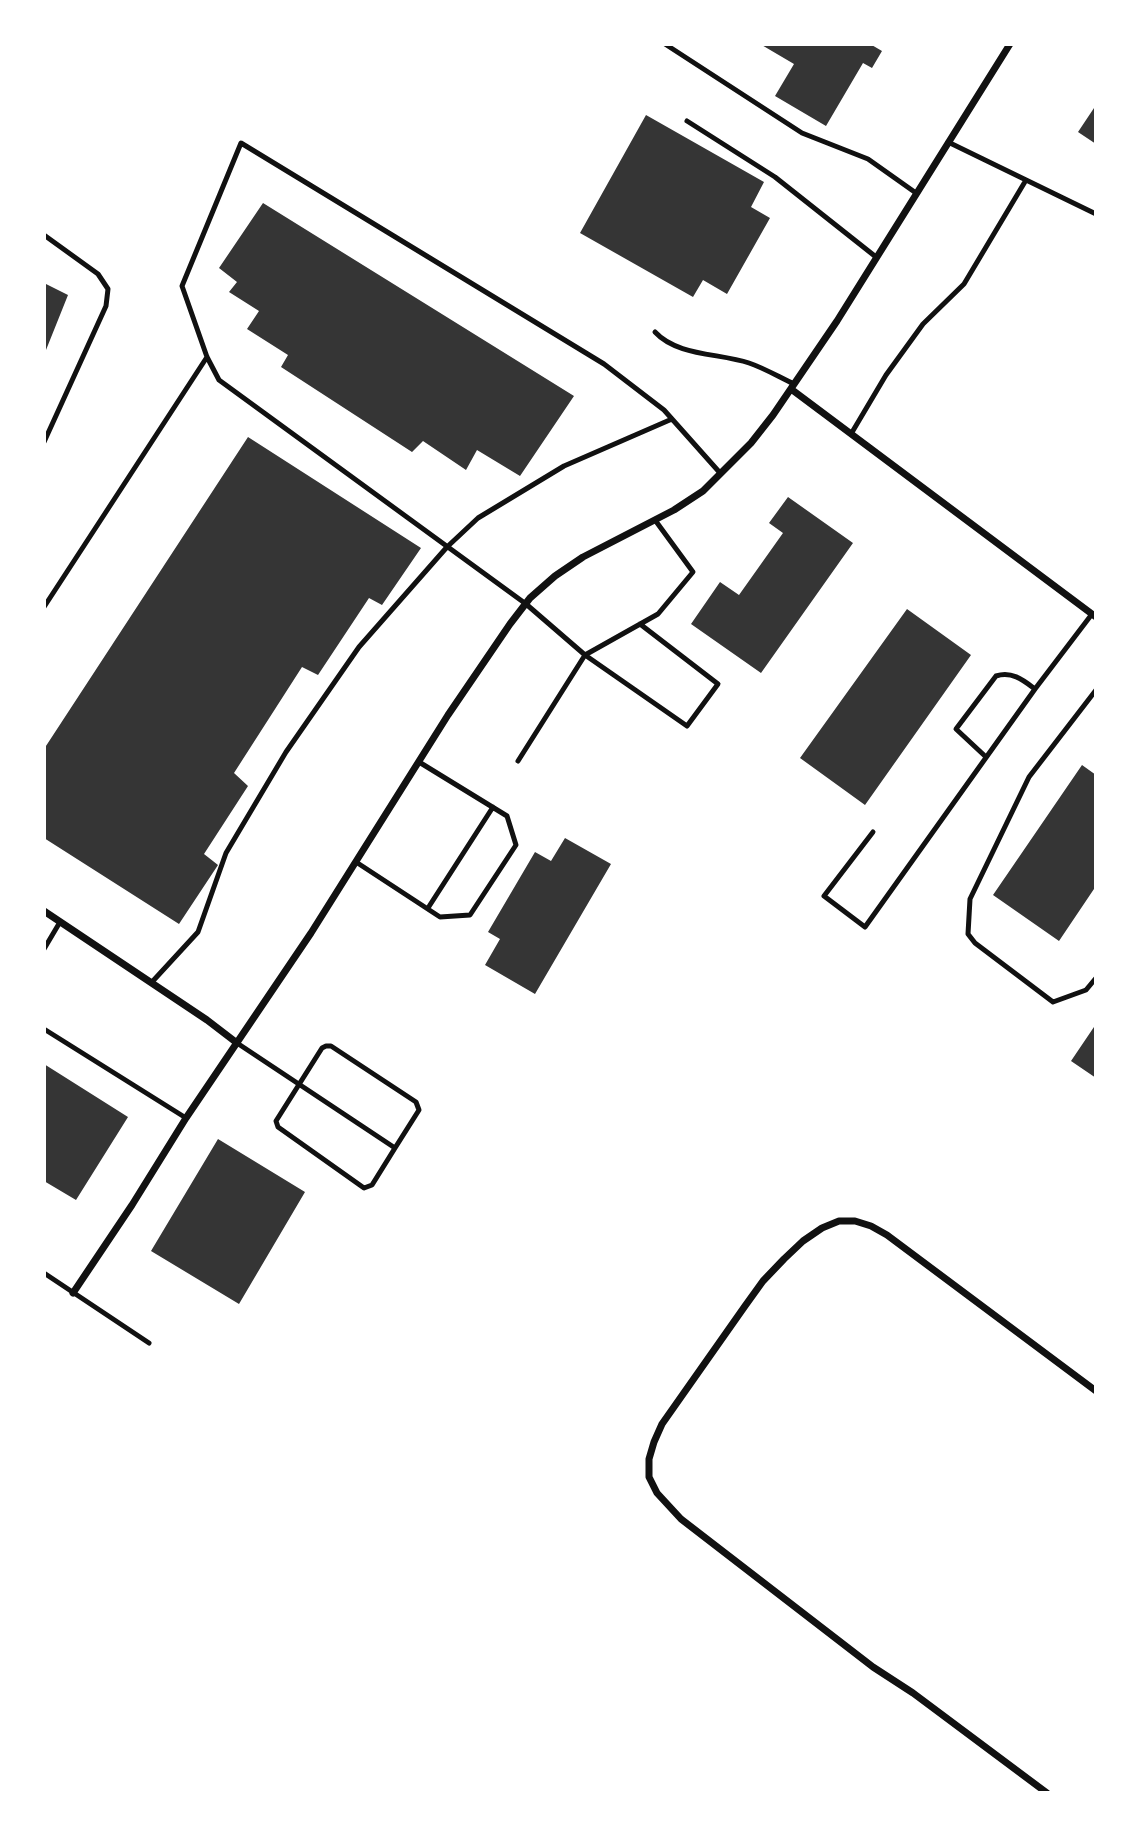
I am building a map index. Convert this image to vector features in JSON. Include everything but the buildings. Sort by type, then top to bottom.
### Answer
[{"type":"street","points":[[73,1293],[356,862],[489,652],[526,604],[555,576],[583,557],[703,491],[751,443],[792,386],[876,257],[1010,44]]},
{"type":"street","points":[[792,386],[851,434],[1094,616]]},
{"type":"street","points":[[44,911],[152,982],[237,1043]]},
{"type":"street","points":[[1046,1793],[950,1720],[873,1667],[681,1519],[657,1493],[649,1477],[654,1442],[662,1423],[763,1281],[803,1241],[822,1228],[839,1221],[855,1221],[887,1235],[1096,1391]]},
{"type":"lane","points":[[665,44],[802,134],[868,159],[916,193]]},
{"type":"lane","points":[[687,121],[775,177],[876,257]]},
{"type":"lane","points":[[948,142],[1096,214]]},
{"type":"lane","points":[[640,624],[718,684],[687,726],[585,655],[526,604],[219,380],[207,357],[182,286],[241,143],[604,364],[664,410],[721,474]]},
{"type":"lane","points":[[851,434],[886,375],[923,324],[964,284],[1027,180]]},
{"type":"lane","points":[[44,235],[98,274],[107,289],[106,306],[44,442]]},
{"type":"lane","points":[[655,332],[663,341],[751,364],[792,386]]},
{"type":"lane","points":[[44,607],[207,357]]},
{"type":"lane","points":[[152,982],[198,932],[226,853],[286,752],[359,647],[447,547],[478,518],[564,466],[672,419]]},
{"type":"lane","points":[[518,761],[585,655],[658,614],[693,572],[654,520]]},
{"type":"lane","points":[[873,832],[824,896],[865,927],[1035,689],[1094,616]]},
{"type":"lane","points":[[986,757],[956,729],[996,676],[1004,673],[1013,675],[1035,689]]},
{"type":"lane","points":[[1096,690],[1029,777],[970,899],[968,934],[975,943],[1053,1002],[1086,990],[1096,978]]},
{"type":"lane","points":[[356,862],[440,917],[470,915],[501,869],[516,845],[507,816],[419,762]]},
{"type":"lane","points":[[428,908],[493,807]]},
{"type":"lane","points":[[44,949],[60,922]]},
{"type":"lane","points":[[44,1029],[186,1118]]},
{"type":"lane","points":[[237,1043],[395,1148]]},
{"type":"lane","points":[[326,1046],[331,1046],[418,1105],[419,1110],[395,1148],[372,1185],[364,1188],[278,1127],[276,1121],[326,1046]]},
{"type":"lane","points":[[44,1273],[149,1343]]}]
